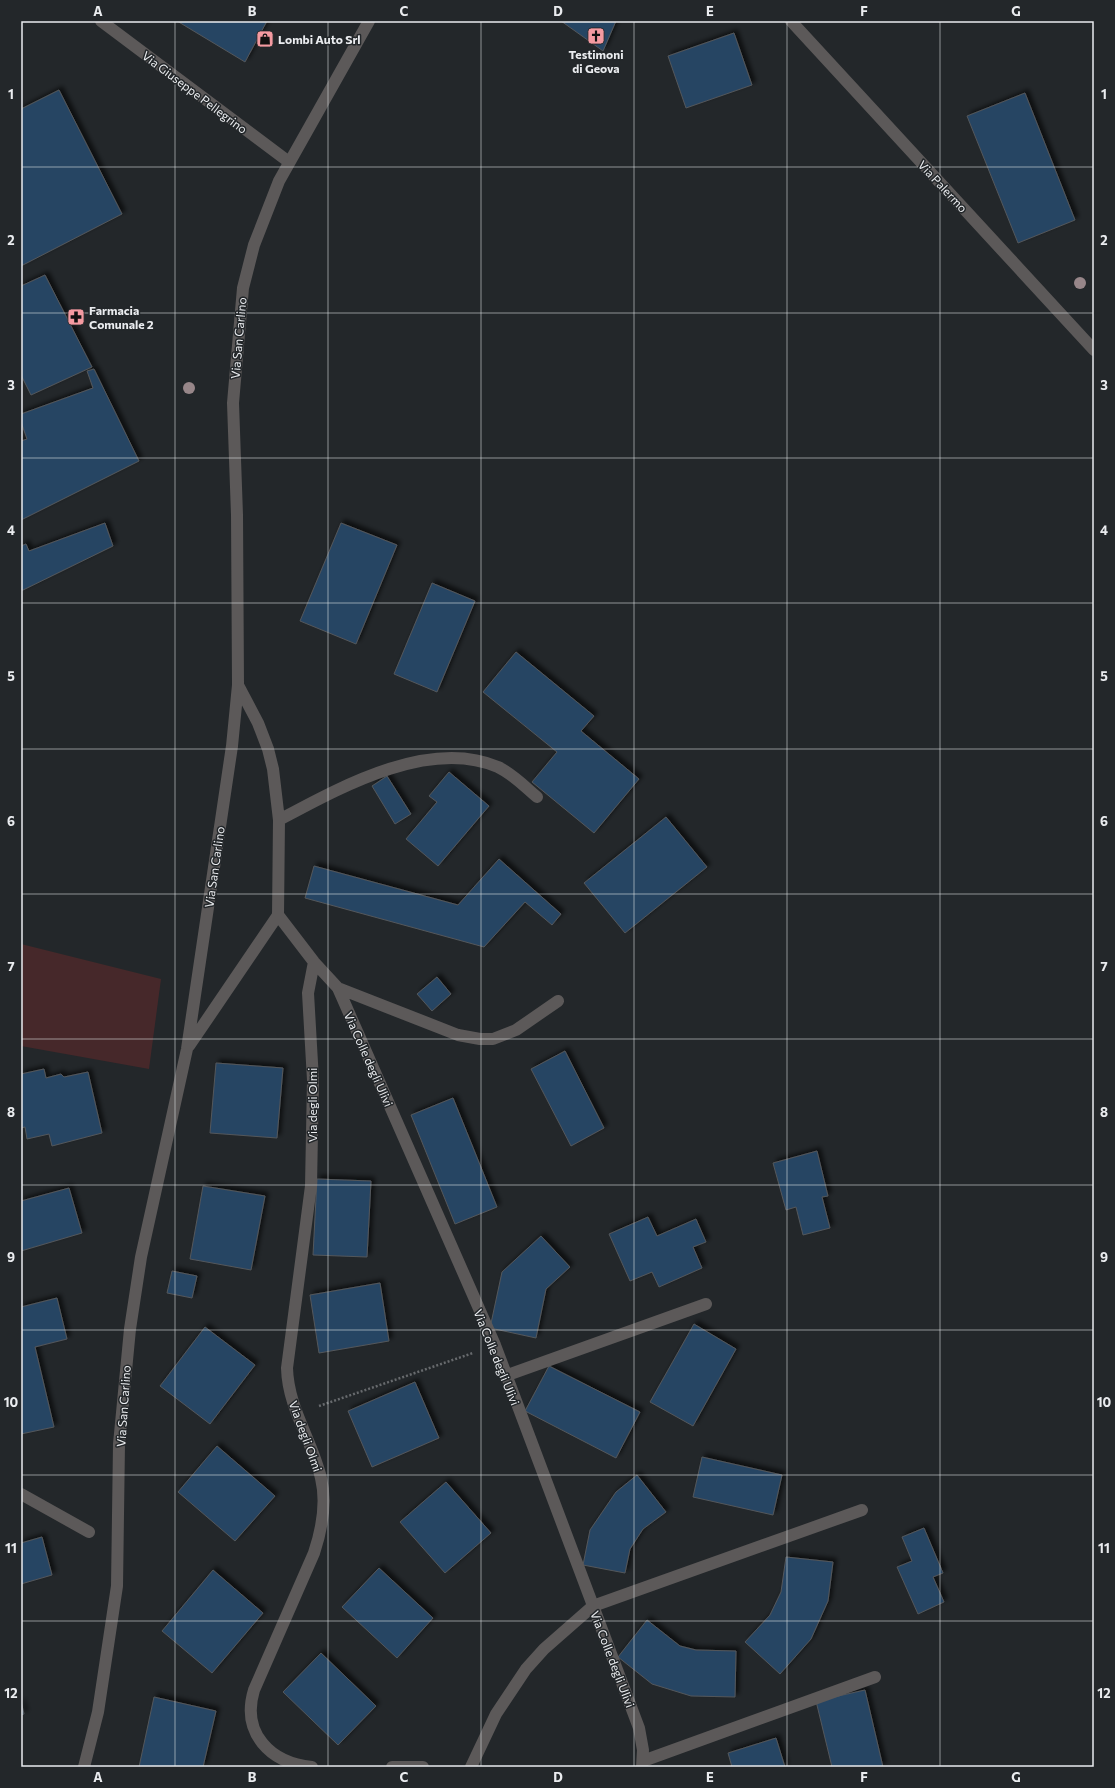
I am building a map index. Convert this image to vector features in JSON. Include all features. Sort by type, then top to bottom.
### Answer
[{"type":"street","name":"Via Giuseppe Pellegrino","points":[[101,21],[289,162]]},
{"type":"street","name":"Via San Carlino","points":[[84,1767],[98,1712],[116,1586],[119,1444],[130,1329],[141,1257],[187,1049],[232,746],[238,685],[237,515],[232,403],[238,320],[243,288],[254,245],[271,198],[289,162],[369,21]]},
{"type":"street","name":"Via Palermo","points":[[791,21],[1094,350]]},
{"type":"street","name":"Via San Carlino","points":[[187,1049],[278,915],[279,820],[274,776],[268,749],[258,723],[238,685]]},
{"type":"street","points":[[279,820],[356,781],[389,769],[435,760],[485,762],[500,768],[513,776],[536,797]]},
{"type":"street","points":[[278,915],[314,962]]},
{"type":"street","name":"Via Colle degli Ulivi","points":[[314,962],[338,988],[495,1346],[505,1376],[639,1728],[643,1750],[642,1764]]},
{"type":"street","name":"Via degli Olmi","points":[[312,1767],[285,1762],[274,1754],[264,1745],[256,1734],[250,1712],[254,1690],[314,1553],[324,1508],[321,1478],[296,1414],[287,1381],[287,1368],[311,1186],[313,1080],[308,993],[314,962]]},
{"type":"street","points":[[338,988],[458,1035],[480,1039],[493,1039],[516,1030],[558,1001]]},
{"type":"street","points":[[505,1376],[706,1304]]},
{"type":"street","points":[[21,1494],[90,1532]]},
{"type":"street","points":[[471,1767],[496,1714],[526,1669],[544,1649],[593,1606],[862,1510]]},
{"type":"street","points":[[642,1764],[875,1677]]},
{"type":"street","points":[[392,1767],[423,1767]]},
{"type":"path","points":[[296,1414],[495,1346]]},
{"type":"shaded area","points":[[21,944],[161,979],[149,1069],[21,1046]]},
{"type":"building","points":[[177,21],[267,21],[245,62]]},
{"type":"building","name":"Testimoni di Geova","points":[[561,21],[616,21],[603,51]]},
{"type":"building","points":[[734,33],[752,85],[686,108],[668,56]]},
{"type":"building","points":[[59,90],[122,214],[21,266],[21,109]]},
{"type":"building","points":[[1025,93],[1075,220],[1018,243],[967,116]]},
{"type":"building","points":[[45,275],[92,367],[31,395],[21,375],[21,286]]},
{"type":"building","points":[[94,369],[139,461],[21,520],[21,441],[27,439],[21,422],[21,414],[93,388],[87,371]]},
{"type":"building","points":[[105,523],[113,546],[21,591],[21,546],[26,544],[29,551]]},
{"type":"building","points":[[341,523],[397,545],[356,644],[300,621]]},
{"type":"building","points":[[432,583],[475,601],[437,692],[394,674]]},
{"type":"building","points":[[516,652],[594,716],[581,731],[639,779],[594,833],[532,782],[557,752],[483,692]]},
{"type":"building","points":[[449,772],[489,806],[438,866],[406,839],[437,802],[429,796]]},
{"type":"building","points":[[387,776],[411,814],[395,824],[372,786]]},
{"type":"building","points":[[666,817],[707,867],[625,933],[584,883]]},
{"type":"building","points":[[499,859],[561,914],[552,925],[525,902],[484,947],[305,898],[314,866],[458,905]]},
{"type":"building","points":[[437,977],[451,994],[432,1011],[417,994]]},
{"type":"building","points":[[565,1051],[604,1128],[571,1146],[531,1069]]},
{"type":"building","points":[[216,1063],[283,1068],[277,1138],[210,1133]]},
{"type":"building","points":[[44,1069],[46,1078],[61,1074],[64,1077],[88,1072],[102,1133],[52,1146],[49,1134],[27,1139],[25,1127],[21,1128],[21,1074]]},
{"type":"building","points":[[453,1098],[497,1207],[455,1224],[411,1115]]},
{"type":"building","points":[[817,1151],[828,1196],[822,1197],[830,1228],[803,1235],[796,1207],[786,1210],[773,1163]]},
{"type":"building","points":[[317,1179],[371,1181],[367,1257],[313,1255]]},
{"type":"building","points":[[203,1186],[265,1196],[251,1270],[190,1259]]},
{"type":"building","points":[[69,1188],[82,1233],[21,1251],[21,1201]]},
{"type":"building","points":[[648,1217],[657,1236],[696,1219],[706,1242],[693,1247],[702,1268],[659,1287],[652,1272],[630,1281],[609,1234]]},
{"type":"building","points":[[541,1236],[570,1267],[546,1289],[536,1338],[490,1328],[502,1272]]},
{"type":"building","points":[[172,1271],[197,1276],[192,1298],[167,1293]]},
{"type":"building","points":[[380,1283],[389,1341],[319,1353],[310,1295]]},
{"type":"building","points":[[57,1298],[67,1339],[35,1347],[54,1427],[21,1434],[21,1307]]},
{"type":"building","points":[[694,1324],[736,1349],[693,1426],[650,1402]]},
{"type":"building","points":[[205,1327],[255,1365],[210,1424],[160,1386]]},
{"type":"building","points":[[549,1366],[640,1412],[616,1458],[525,1411]]},
{"type":"building","points":[[415,1382],[439,1438],[372,1467],[348,1411]]},
{"type":"building","points":[[217,1446],[275,1496],[235,1541],[178,1492]]},
{"type":"building","points":[[702,1457],[782,1475],[773,1515],[693,1497]]},
{"type":"building","points":[[637,1475],[666,1512],[643,1529],[630,1549],[625,1573],[583,1565],[590,1530],[616,1492]]},
{"type":"building","points":[[446,1482],[491,1533],[445,1573],[400,1522]]},
{"type":"building","points":[[924,1528],[943,1573],[933,1577],[944,1602],[918,1614],[897,1567],[912,1561],[902,1537]]},
{"type":"building","points":[[42,1537],[52,1575],[21,1584],[21,1543]]},
{"type":"building","points":[[786,1557],[833,1562],[828,1601],[811,1639],[780,1674],[745,1642],[770,1615],[781,1592]]},
{"type":"building","points":[[379,1568],[433,1618],[397,1658],[342,1607]]},
{"type":"building","points":[[213,1570],[263,1613],[212,1673],[162,1631]]},
{"type":"building","points":[[647,1620],[680,1646],[696,1650],[736,1651],[735,1697],[691,1696],[652,1684],[618,1657]]},
{"type":"building","points":[[321,1653],[376,1706],[338,1745],[283,1692]]},
{"type":"building","points":[[865,1690],[883,1767],[832,1767],[816,1701]]},
{"type":"building","points":[[154,1697],[216,1711],[203,1767],[139,1767]]},
{"type":"building","points":[[21,1702],[24,1714],[21,1715]]},
{"type":"building","points":[[776,1738],[785,1767],[732,1767],[728,1753]]},
{"type":"place","name":"Testimoni di Geova","points":[[596,36]]},
{"type":"place","name":"Lombi Auto Srl","points":[[265,39]]},
{"type":"place","name":"Farmacia Comunale 2","points":[[76,317]]}]
